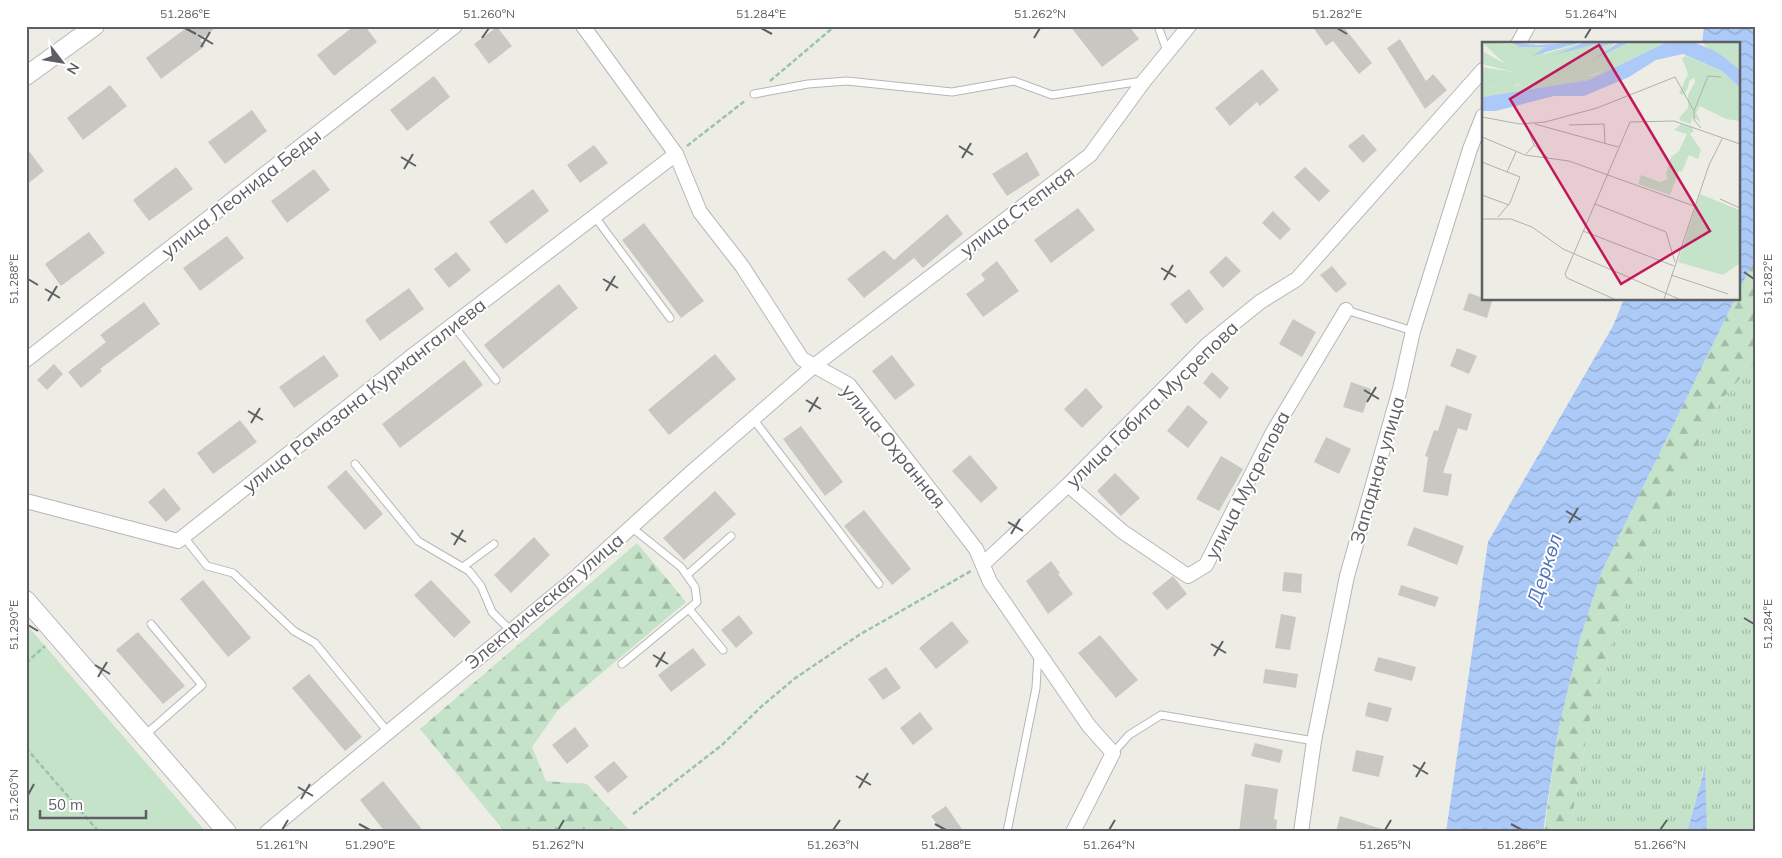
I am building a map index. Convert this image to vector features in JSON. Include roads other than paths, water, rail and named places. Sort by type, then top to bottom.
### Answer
[{"type":"street","points":[[26,76],[94,26]]},
{"type":"street","name":"улица Леонида Беды","points":[[26,360],[455,26]]},
{"type":"street","name":"улица Охранная","points":[[583,26],[676,154],[700,212],[742,266],[802,359],[849,385],[976,549],[990,582],[1039,650],[1089,726],[1112,753]]},
{"type":"street","name":"улица Степная","points":[[815,365],[1090,155],[1144,81],[1188,26]]},
{"type":"street","points":[[1519,42],[1528,26]]},
{"type":"street","name":"улица Габита Мусрепова","points":[[983,564],[1068,485],[1208,344],[1260,302],[1297,279],[1482,71]]},
{"type":"street","name":"Западная улица","points":[[1301,832],[1314,741],[1347,576],[1400,389],[1413,331],[1470,149],[1482,119]]},
{"type":"street","name":"улица Рамазана Курмангалиева","points":[[183,536],[676,154]]},
{"type":"street","name":"улица Мусрепова","points":[[1068,485],[1123,532],[1188,576],[1206,566],[1273,432],[1346,310]]},
{"type":"street","name":"Электрическая улица","points":[[267,832],[573,580],[815,365]]},
{"type":"street","points":[[26,502],[178,541],[183,536]]},
{"type":"street","points":[[26,600],[227,832]]},
{"type":"street","points":[[1074,832],[1112,753]]},
{"type":"lane","points":[[1158,26],[1167,51]]},
{"type":"lane","points":[[754,94],[808,84],[847,81],[952,92],[1014,81],[1052,94],[1144,81]]},
{"type":"lane","points":[[595,216],[670,318]]},
{"type":"lane","points":[[1346,310],[1413,331]]},
{"type":"lane","points":[[453,325],[496,380]]},
{"type":"lane","points":[[754,420],[879,584]]},
{"type":"lane","points":[[355,464],[418,541],[463,567],[481,586],[492,612],[511,631]]},
{"type":"lane","points":[[622,664],[697,602],[695,587],[687,575],[659,548],[631,527]]},
{"type":"lane","points":[[183,536],[207,566],[234,573],[294,631],[315,644],[388,732]]},
{"type":"lane","points":[[687,575],[731,536]]},
{"type":"lane","points":[[463,567],[494,544]]},
{"type":"lane","points":[[689,609],[723,650]]},
{"type":"lane","points":[[144,736],[202,685],[151,624]]},
{"type":"lane","points":[[1007,832],[1036,688],[1039,650]]},
{"type":"lane","points":[[1112,753],[1128,734],[1160,715],[1314,741]]},
{"type":"water","points":[[1704,26],[1756,26],[1756,257],[1740,288],[1740,42],[1702,42]]},
{"type":"water","name":"Деркөл","points":[[1624,300],[1735,300],[1602,571],[1579,642],[1558,732],[1543,832],[1446,832],[1488,542],[1613,326]]},
{"type":"water","points":[[1705,767],[1707,832],[1687,832]]}]
